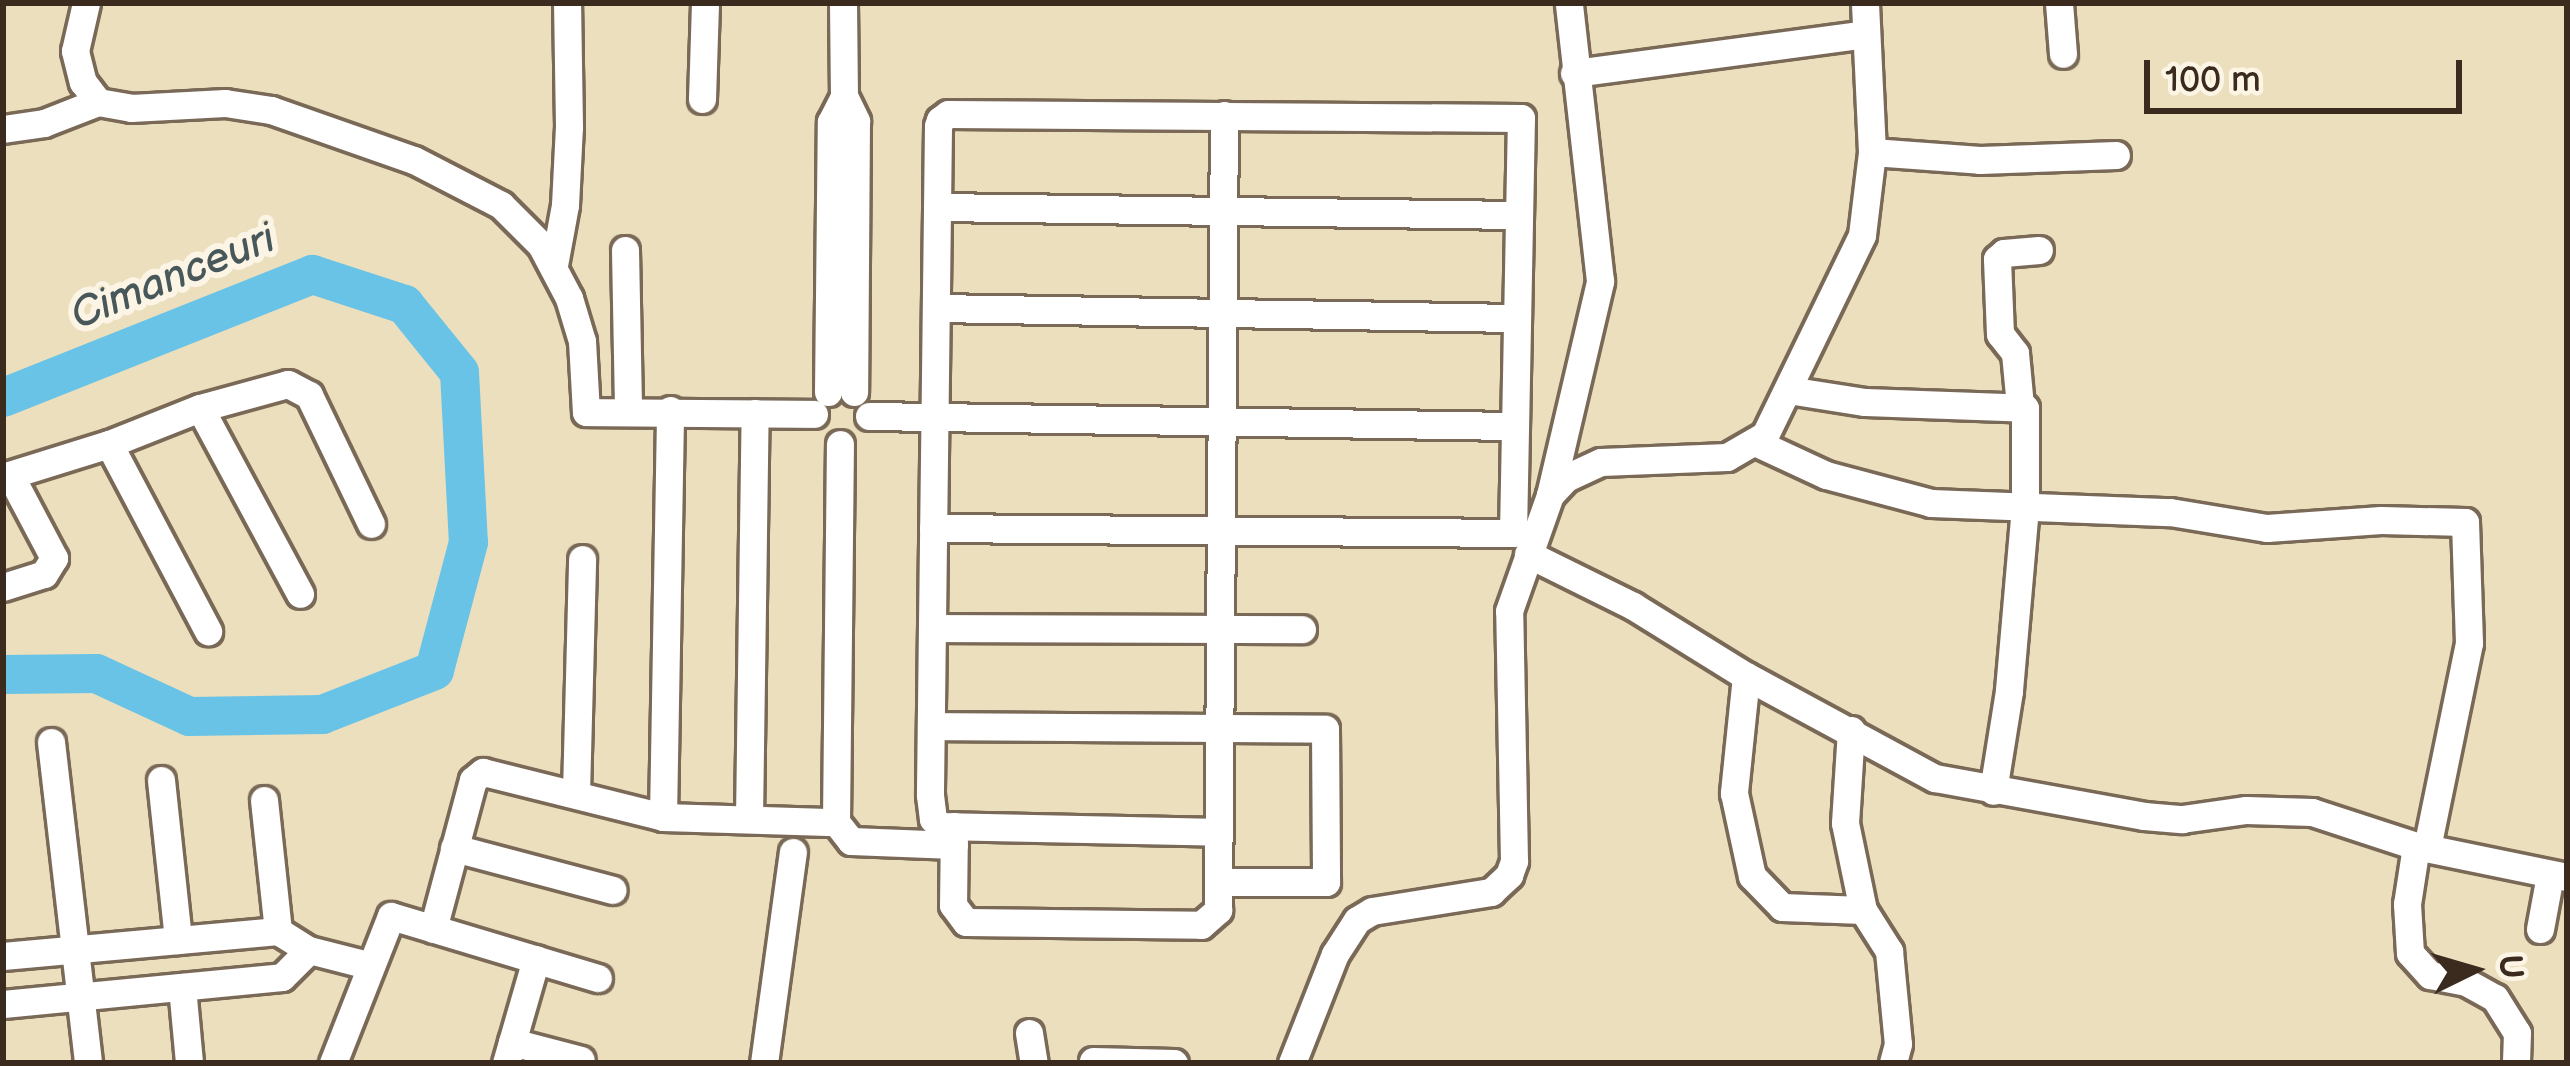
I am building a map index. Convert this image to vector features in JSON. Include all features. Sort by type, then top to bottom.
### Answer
[{"type":"street","points":[[86,3],[75,51],[82,82],[98,102]]},
{"type":"street","points":[[554,265],[568,146],[567,3]]},
{"type":"street","points":[[703,99],[705,3]]},
{"type":"street","points":[[841,403],[820,435],[840,444],[858,439],[841,403],[830,122],[844,96],[843,3]]},
{"type":"street","points":[[1292,1063],[1334,954],[1357,920],[1372,911],[1491,892],[1509,875],[1514,861],[1506,644],[1515,584],[1550,495],[1600,281],[1569,3]]},
{"type":"street","points":[[1550,495],[1566,478],[1600,462],[1727,457],[1757,443],[1789,390],[1856,254],[1870,199],[1865,3]]},
{"type":"street","points":[[2059,3],[2063,54]]},
{"type":"street","points":[[1574,73],[1865,34]]},
{"type":"street","points":[[3,129],[44,123],[98,102],[131,108],[225,103],[305,120],[414,160],[501,205],[554,265],[582,341],[586,412],[755,412],[841,403],[934,416],[1515,426]]},
{"type":"street","points":[[933,528],[1513,533],[1521,118],[948,114],[938,126],[929,810],[954,836]]},
{"type":"street","points":[[954,836],[953,905],[966,922],[1201,926],[1218,910],[1224,116]]},
{"type":"street","points":[[1871,152],[1980,160],[2116,155]]},
{"type":"street","points":[[937,207],[1519,215]]},
{"type":"street","points":[[625,250],[628,410]]},
{"type":"street","points":[[1993,791],[2009,691],[2025,507],[2027,417],[2020,406],[2015,352],[2000,334],[1997,259],[2004,253],[2039,250]]},
{"type":"street","points":[[935,308],[1517,318]]},
{"type":"street","points":[[3,587],[44,574],[55,558],[6,476],[273,385],[300,388],[314,405],[371,524]]},
{"type":"street","points":[[1789,390],[1865,402],[2020,406]]},
{"type":"street","points":[[200,408],[300,594]]},
{"type":"street","points":[[662,817],[670,410]]},
{"type":"street","points":[[749,819],[755,412]]},
{"type":"street","points":[[1757,443],[1826,475],[1908,499],[2193,514],[2267,528],[2381,520],[2465,523],[2469,643],[2407,904],[2410,953],[2430,975],[2466,982],[2495,998],[2513,1022],[2516,1063]]},
{"type":"street","points":[[109,444],[208,631]]},
{"type":"street","points":[[840,444],[836,822],[851,841],[1219,832]]},
{"type":"street","points":[[1528,554],[1633,606],[1746,676],[1936,778],[2144,817],[2182,819],[2246,810],[2312,812],[2421,847],[2559,876],[2540,929]]},
{"type":"street","points":[[576,793],[582,559]]},
{"type":"street","points":[[932,628],[1302,629]]},
{"type":"street","points":[[1746,676],[1734,793],[1752,876],[1765,896],[1782,907],[1863,910]]},
{"type":"street","points":[[931,726],[1325,729],[1326,882],[1219,882]]},
{"type":"street","points":[[1851,730],[1845,823],[1863,910],[1889,952],[1898,1044],[1893,1063]]},
{"type":"street","points":[[51,742],[88,1063]]},
{"type":"street","points":[[433,929],[473,780],[483,772],[662,817],[836,822]]},
{"type":"street","points":[[161,780],[178,940]]},
{"type":"street","points":[[264,800],[278,932]]},
{"type":"street","points":[[454,848],[613,890]]},
{"type":"street","points":[[764,1063],[793,851]]},
{"type":"street","points":[[333,1063],[391,916],[598,978]]},
{"type":"street","points":[[3,956],[278,932],[309,950],[368,965]]},
{"type":"street","points":[[3,1004],[282,977],[309,950]]},
{"type":"street","points":[[536,959],[509,1052],[581,1060]]},
{"type":"street","points":[[182,987],[189,1063]]},
{"type":"street","points":[[1029,1033],[1034,1063]]},
{"type":"street","points":[[1093,1061],[1174,1063]]},
{"type":"waterway","name":"Cimanceuri","points":[[3,397],[312,274],[404,304],[459,372],[468,542],[434,670],[322,714],[189,716],[96,673],[3,674]]}]
